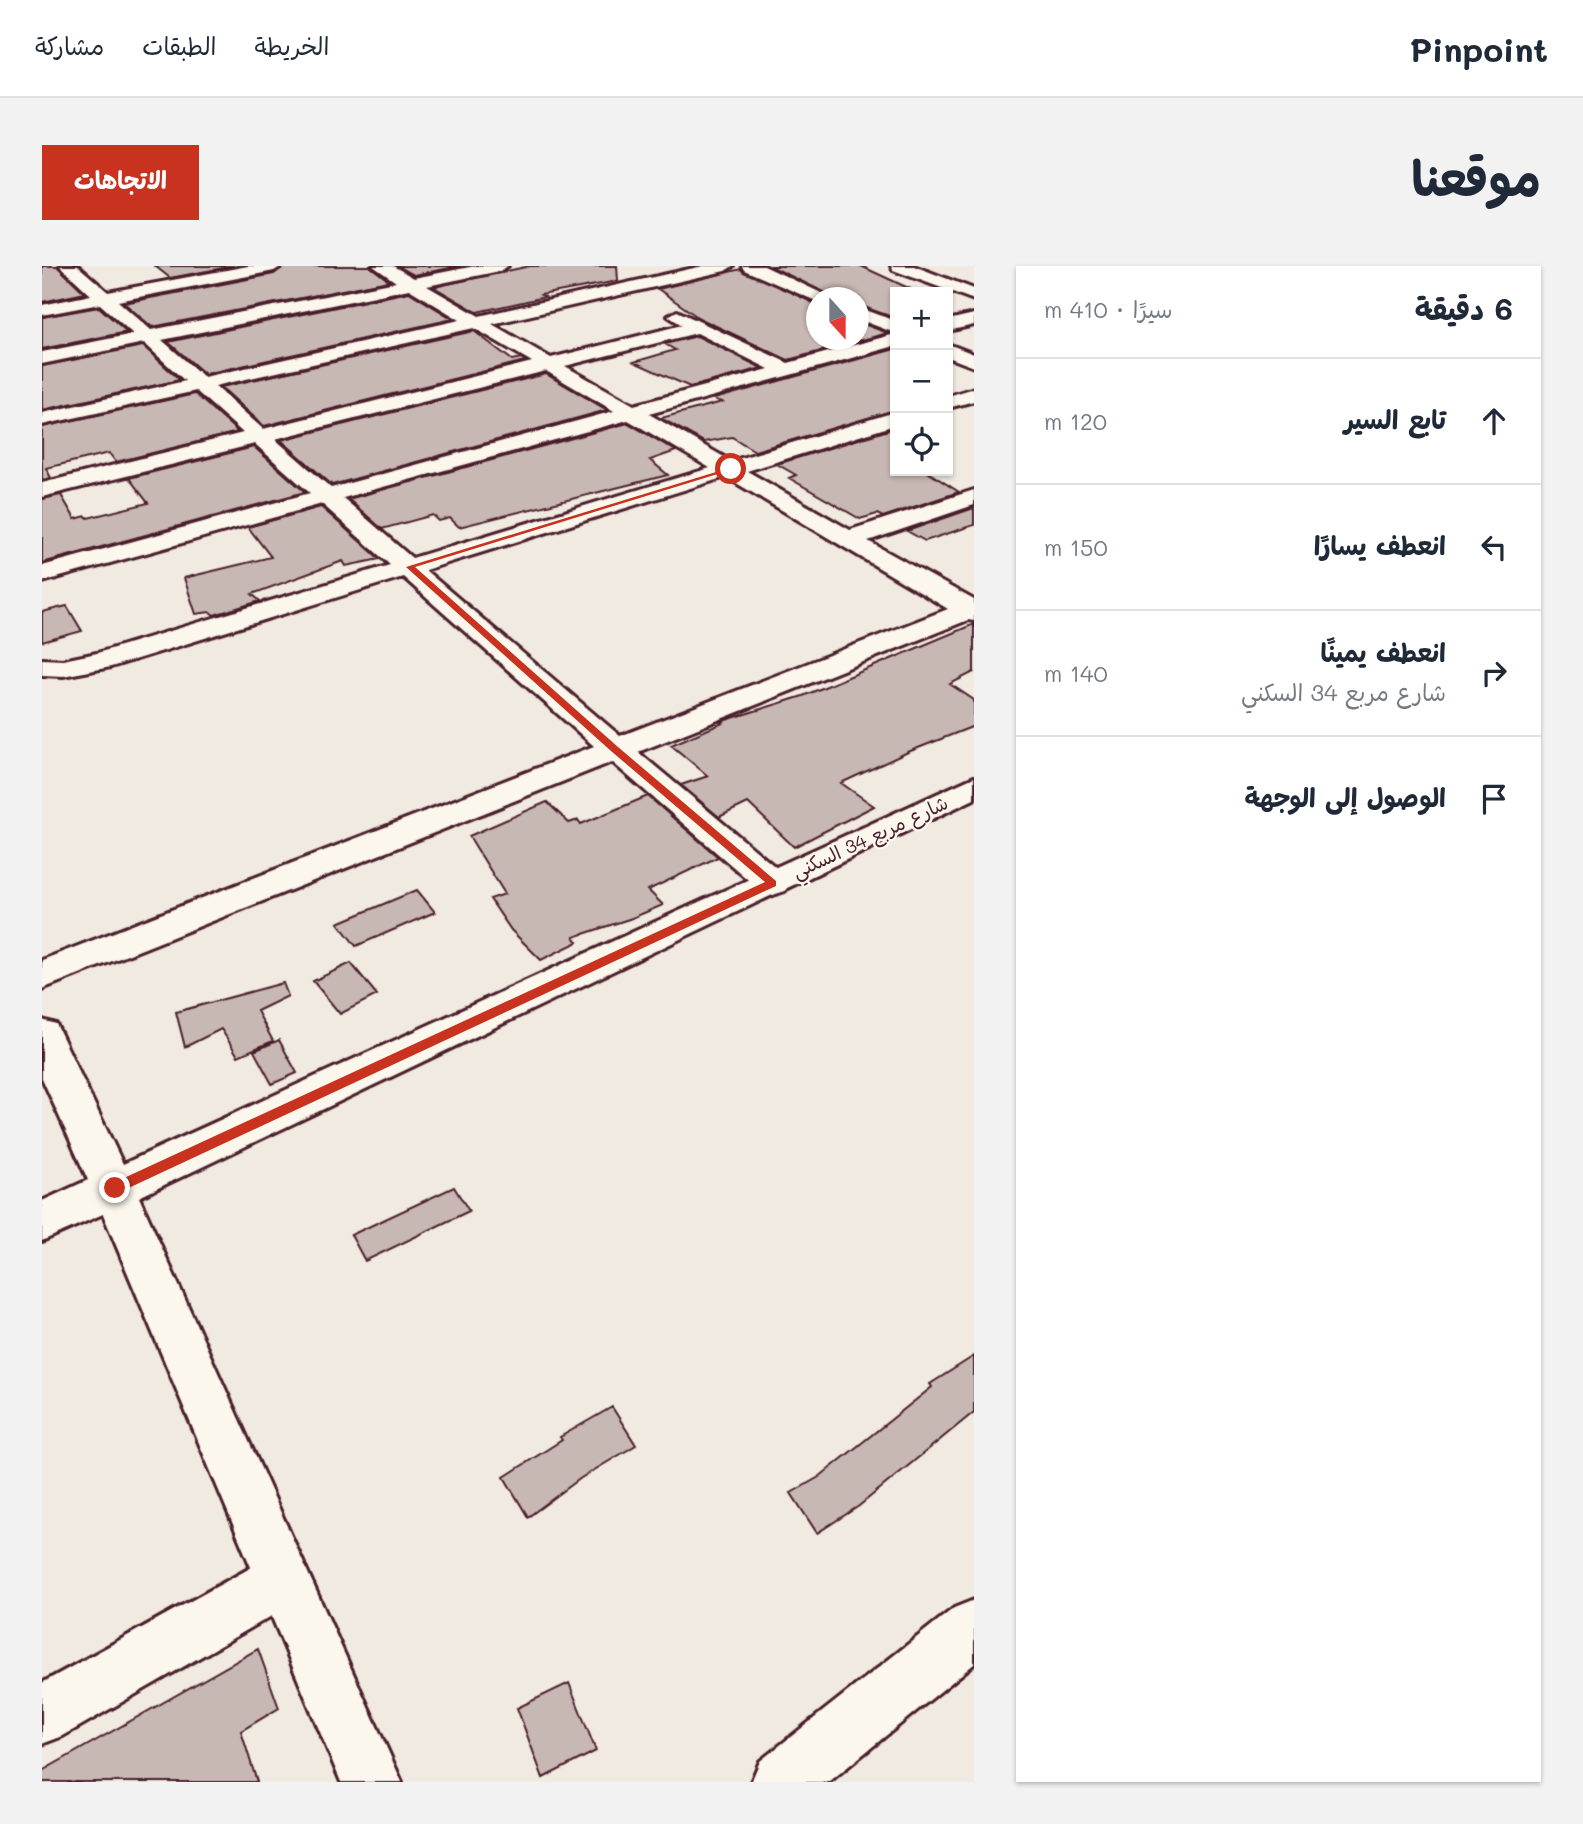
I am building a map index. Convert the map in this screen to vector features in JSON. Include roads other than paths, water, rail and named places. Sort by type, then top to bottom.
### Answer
[{"type":"street","points":[[58,266],[104,298],[257,437],[410,567],[614,749],[773,883]]},
{"type":"street","points":[[42,310],[274,266]]},
{"type":"street","points":[[381,266],[972,611]]},
{"type":"street","points":[[42,358],[500,266]]},
{"type":"street","points":[[42,419],[725,266]]},
{"type":"street","points":[[750,266],[806,290]]},
{"type":"street","points":[[899,266],[974,295]]},
{"type":"street","points":[[954,287],[974,282]]},
{"type":"street","points":[[622,290],[643,300]]},
{"type":"street","points":[[666,311],[785,369]]},
{"type":"street","points":[[869,316],[890,326]]},
{"type":"street","points":[[953,325],[974,319]]},
{"type":"street","points":[[42,490],[698,327]]},
{"type":"street","points":[[42,574],[890,341]]},
{"type":"street","points":[[953,352],[974,361]]},
{"type":"street","points":[[953,400],[974,394]]},
{"type":"street","points":[[42,667],[63,668],[101,661],[890,420]]},
{"type":"street","points":[[849,540],[974,497]]},
{"type":"street","points":[[42,975],[972,611]]},
{"type":"street","name":"شارع مربع 34 السكني","points":[[42,1222],[974,787]]},
{"type":"street","points":[[42,1035],[115,1188],[282,1580],[372,1782]]},
{"type":"street","points":[[42,1715],[282,1580]]},
{"type":"street","points":[[781,1782],[974,1628]]}]
